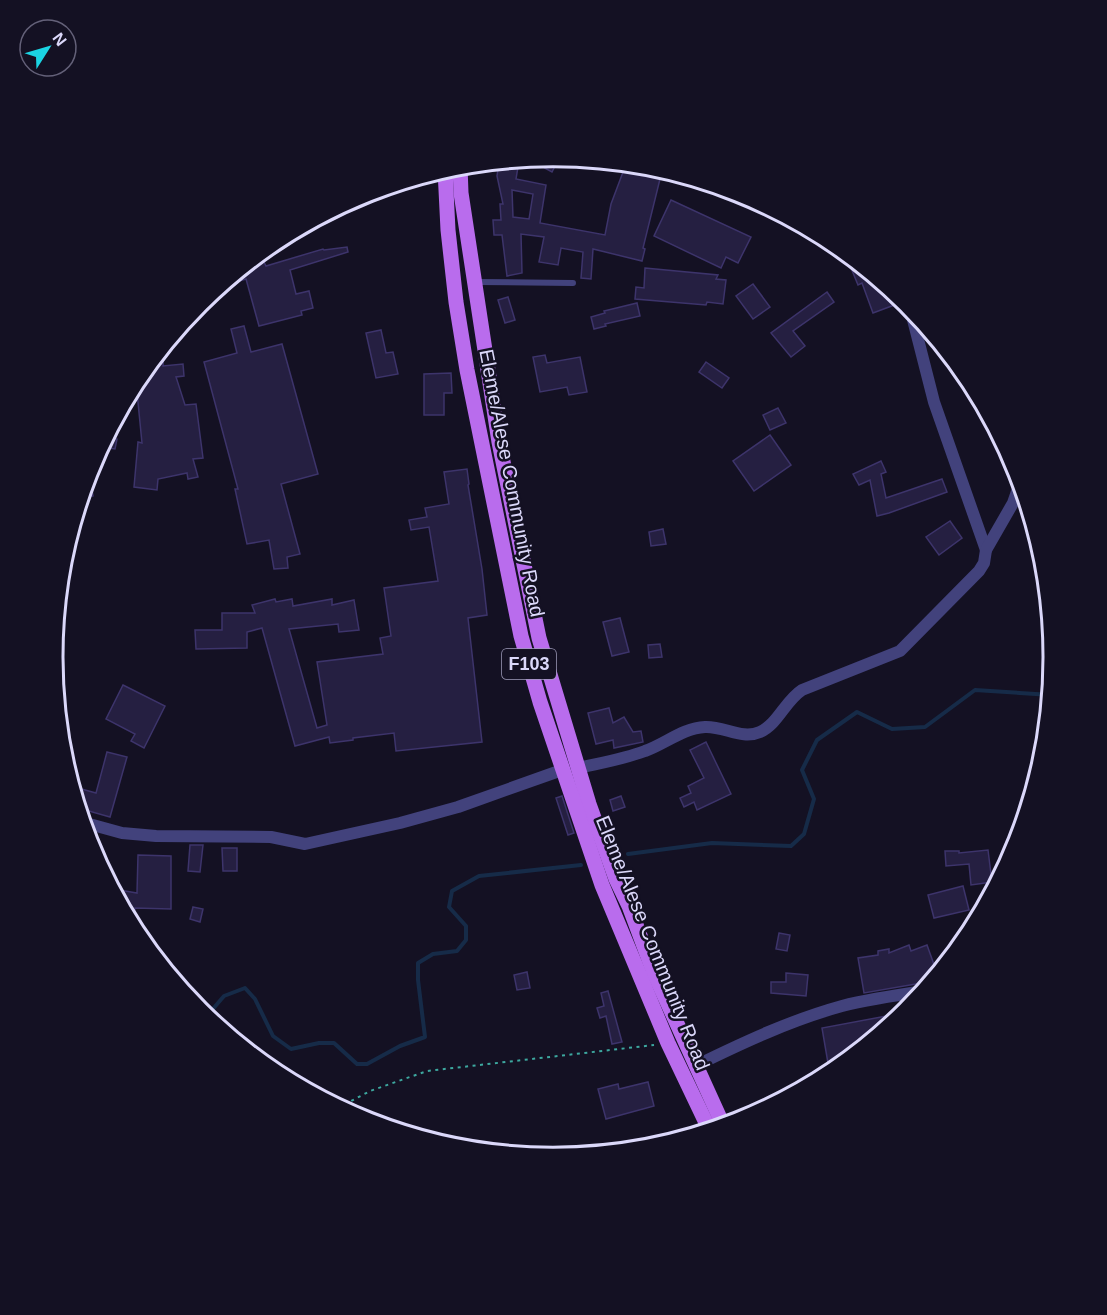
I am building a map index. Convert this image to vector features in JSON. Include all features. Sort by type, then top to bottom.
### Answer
[{"type":"main road","name":"Eleme/Alese Community Road","points":[[460,176],[488,379],[522,562],[570,769],[602,885],[668,1043],[706,1123]]},
{"type":"main road","name":"Eleme/Alese Community Road","points":[[445,179],[448,230],[456,302],[491,494],[521,636],[570,769],[695,1066],[720,1119]]},
{"type":"street","points":[[915,326],[934,402],[987,550]]},
{"type":"street","points":[[93,825],[122,833],[156,836],[271,837],[305,844],[400,823],[458,807],[570,769],[646,750],[671,737],[700,728],[715,728],[746,735],[759,733],[773,721],[794,695],[802,690],[887,657],[908,645],[941,608],[979,571],[984,563],[987,550],[1016,494]]},
{"type":"street","points":[[695,1066],[741,1044],[813,1015],[843,1006],[910,994]]},
{"type":"lane","points":[[474,282],[573,283]]},
{"type":"path","points":[[348,1102],[370,1091],[427,1071],[668,1043]]},
{"type":"building","points":[[543,167],[554,167],[552,172]]},
{"type":"building","points":[[518,168],[516,179],[546,185],[540,223],[605,235],[611,204],[623,172],[660,179],[643,248],[645,249],[642,261],[593,249],[591,279],[581,278],[583,252],[561,248],[558,265],[539,262],[544,237],[521,234],[522,273],[507,276],[502,235],[494,235],[493,220],[501,220],[500,204],[503,204],[498,170]],"holes":[[[512,190],[533,194],[529,219],[513,217]]]},
{"type":"building","points":[[671,200],[751,237],[738,263],[726,257],[721,268],[654,236]]},
{"type":"building","points":[[347,247],[348,252],[290,270],[296,294],[309,291],[313,308],[301,311],[302,315],[259,326],[246,279],[240,281],[264,262],[266,266],[324,250]]},
{"type":"building","points":[[851,267],[894,305],[873,313],[862,283],[858,285]]},
{"type":"building","points":[[645,268],[718,275],[716,279],[726,280],[723,304],[707,302],[706,305],[635,299],[636,287],[644,288]]},
{"type":"building","points":[[753,284],[770,307],[753,319],[736,296]]},
{"type":"building","points":[[827,292],[834,302],[793,331],[805,346],[791,357],[771,333]]},
{"type":"building","points":[[508,297],[515,320],[505,323],[498,300]]},
{"type":"building","points":[[637,303],[640,316],[605,324],[606,326],[594,329],[591,317],[605,313],[604,311]]},
{"type":"building","points":[[244,326],[251,352],[282,344],[318,474],[281,484],[300,554],[287,557],[288,568],[274,569],[269,540],[247,544],[235,489],[238,489],[204,362],[237,353],[231,329]]},
{"type":"building","points":[[381,330],[386,353],[393,352],[398,374],[376,378],[366,333]]},
{"type":"building","points":[[545,355],[547,363],[580,357],[587,392],[569,395],[567,387],[540,392],[533,357]]},
{"type":"building","points":[[163,360],[163,366],[183,364],[184,376],[176,377],[185,405],[196,404],[203,458],[193,459],[198,477],[188,479],[187,473],[158,479],[157,490],[134,487],[138,442],[142,443],[138,398]]},
{"type":"building","points":[[706,362],[729,378],[722,388],[699,372]]},
{"type":"building","points":[[451,373],[452,393],[444,393],[444,415],[424,415],[424,374]]},
{"type":"building","points":[[778,408],[786,423],[770,430],[763,415]]},
{"type":"building","points":[[770,435],[791,465],[754,491],[733,461]]},
{"type":"building","points":[[115,439],[117,439],[115,449],[110,448]]},
{"type":"building","points":[[881,461],[886,472],[881,474],[886,498],[942,479],[947,492],[877,516],[870,480],[859,485],[853,474]]},
{"type":"building","points":[[467,469],[487,615],[468,618],[482,742],[396,751],[394,733],[330,743],[329,737],[295,746],[262,628],[247,632],[247,648],[196,649],[195,630],[222,630],[222,613],[255,613],[252,605],[275,599],[276,602],[292,599],[293,606],[332,599],[332,605],[354,600],[359,630],[339,632],[338,624],[289,629],[317,728],[327,725],[317,662],[383,654],[380,638],[391,636],[384,588],[438,581],[429,527],[411,530],[409,520],[427,517],[425,508],[449,504],[444,472]]},
{"type":"building","points":[[950,521],[962,538],[939,555],[926,537]]},
{"type":"building","points":[[663,529],[666,544],[651,546],[649,532]]},
{"type":"building","points":[[620,618],[629,652],[612,656],[603,622]]},
{"type":"building","points":[[660,644],[662,657],[649,658],[648,645]]},
{"type":"building","points":[[123,685],[165,706],[144,748],[131,741],[135,734],[106,719]]},
{"type":"building","points":[[609,708],[613,723],[624,717],[633,732],[641,731],[643,742],[614,748],[613,740],[596,744],[588,713]]},
{"type":"building","points":[[706,742],[731,794],[697,810],[694,802],[684,807],[680,798],[691,793],[688,786],[704,778],[690,750]]},
{"type":"building","points":[[107,752],[127,757],[110,817],[88,811],[81,789],[96,793]]},
{"type":"building","points":[[562,796],[574,833],[568,835],[556,798]]},
{"type":"building","points":[[621,796],[625,807],[613,811],[610,800]]},
{"type":"building","points":[[190,845],[203,845],[200,872],[188,871]]},
{"type":"building","points":[[222,848],[237,848],[237,871],[223,871]]},
{"type":"building","points":[[988,850],[991,877],[989,882],[971,885],[969,864],[946,866],[945,851],[959,851],[959,853]]},
{"type":"building","points":[[138,855],[171,856],[171,909],[135,908],[134,912],[123,890],[137,893]]},
{"type":"building","points":[[963,886],[969,910],[934,918],[928,895]]},
{"type":"building","points":[[193,907],[203,909],[200,922],[190,919]]},
{"type":"building","points":[[779,933],[790,935],[787,951],[776,949]]},
{"type":"building","points":[[909,945],[911,951],[927,945],[935,966],[920,983],[864,993],[858,958],[878,955],[878,951],[889,949],[889,953]]},
{"type":"building","points":[[527,972],[530,988],[517,990],[514,975]]},
{"type":"building","points":[[786,973],[808,975],[806,996],[771,993],[771,982],[786,982]]},
{"type":"building","points":[[608,991],[622,1042],[612,1044],[606,1016],[600,1018],[597,1008],[604,1006],[601,993]]},
{"type":"building","points":[[888,1016],[852,1047],[828,1064],[822,1028]]},
{"type":"building","points":[[648,1082],[654,1106],[606,1119],[598,1089],[618,1084],[619,1089]]},
{"type":"waterway","points":[[628,854],[712,843],[791,846],[804,834],[814,799],[802,770],[817,740],[857,712],[892,729],[925,727],[975,690],[1043,694]]},
{"type":"waterway","points":[[213,1009],[224,996],[245,988],[255,999],[273,1036],[291,1049],[319,1043],[334,1043],[357,1064],[367,1064],[400,1046],[425,1037],[418,963],[433,954],[457,951],[466,940],[466,926],[449,907],[452,891],[479,876],[581,865]]}]
